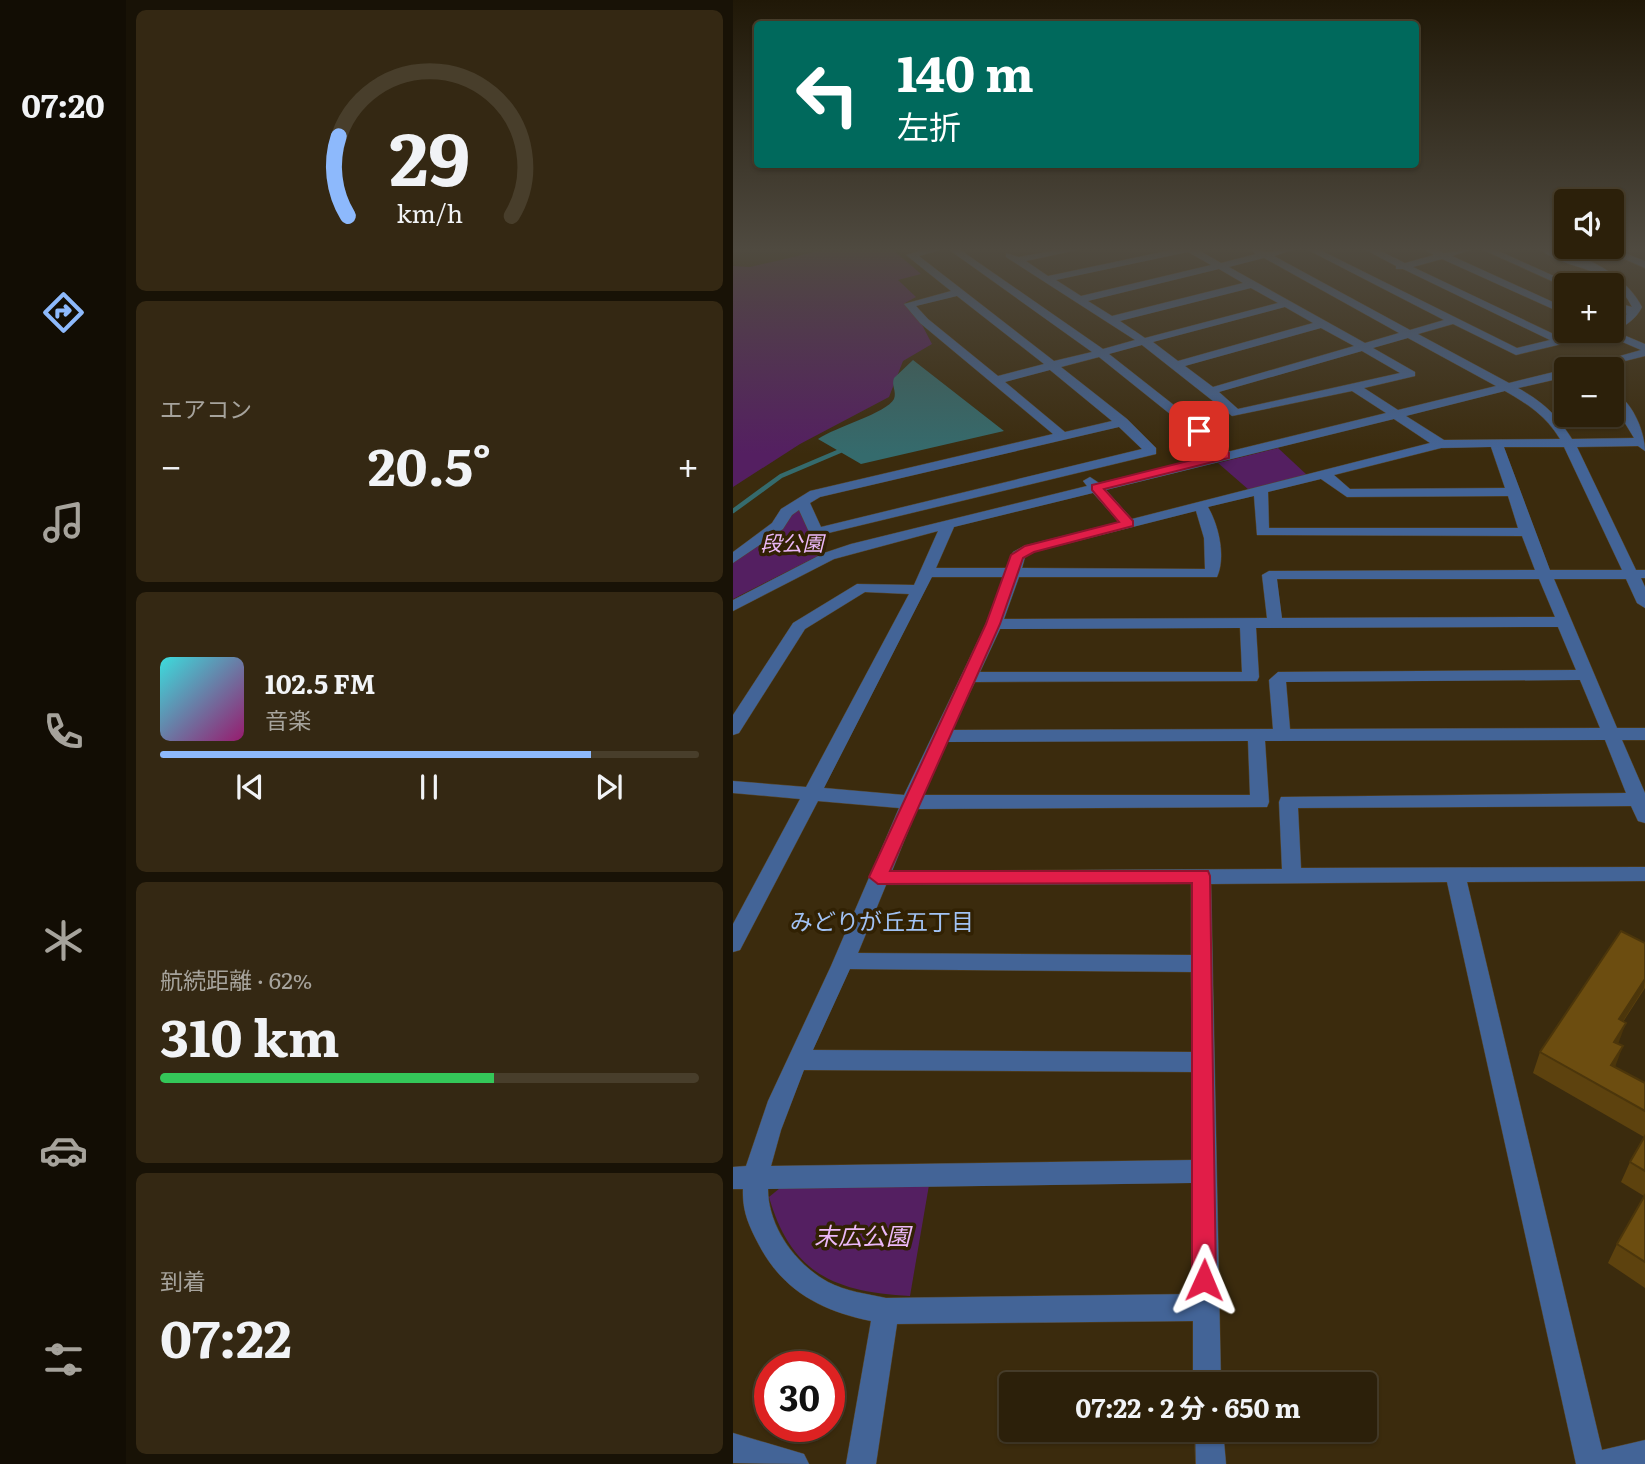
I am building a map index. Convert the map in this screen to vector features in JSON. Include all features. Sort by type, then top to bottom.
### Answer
[{"type":"street","points":[[921,317],[1063,436]]},
{"type":"street","points":[[803,502],[816,531],[1151,451],[1123,422],[989,317]]},
{"type":"street","points":[[1052,317],[1199,431],[1224,456]]},
{"type":"street","points":[[1105,317],[1144,342],[1211,391],[1236,413],[1411,374],[1310,317]]},
{"type":"street","points":[[1109,320],[1120,317]]},
{"type":"street","points":[[997,380],[1236,317]]},
{"type":"street","points":[[1383,317],[1509,386],[1553,418],[1638,574],[1645,603]]},
{"type":"street","points":[[1446,317],[1516,352],[1554,342]]},
{"type":"street","points":[[1511,317],[1554,338]]},
{"type":"street","points":[[1211,391],[1453,321]]},
{"type":"street","points":[[1175,366],[1322,324]]},
{"type":"street","points":[[1624,340],[1645,350]]},
{"type":"street","points":[[1621,357],[1645,350]]},
{"type":"street","points":[[733,606],[829,556],[948,524],[1554,376]]},
{"type":"street","points":[[1354,387],[1441,444]]},
{"type":"street","points":[[1624,410],[1644,444]]},
{"type":"street","points":[[733,559],[778,526],[786,512],[815,494],[1123,422]]},
{"type":"street","points":[[1292,875],[1288,802],[1641,807],[1527,532],[1496,443]]},
{"type":"street","points":[[1204,1307],[886,1311],[838,1302],[805,1285],[783,1262],[755,1207],[745,1177],[844,961],[910,802],[993,624],[1013,575],[1018,555],[1029,549],[1128,523],[1441,444],[1644,444]]},
{"type":"street","points":[[1077,469],[1128,523]]},
{"type":"street","points":[[1325,475],[1347,493],[1513,492]]},
{"type":"street","points":[[1261,491],[1262,532],[1527,532]]},
{"type":"street","points":[[928,572],[1013,575],[1212,574],[1214,552],[1205,513],[1200,505]]},
{"type":"street","points":[[733,944],[919,590],[948,524]]},
{"type":"street","points":[[1275,623],[1269,575],[1638,574]]},
{"type":"street","points":[[734,726],[799,626],[862,587],[919,590]]},
{"type":"street","points":[[993,624],[1565,622]]},
{"type":"street","points":[[968,677],[1251,677],[1247,623]]},
{"type":"street","points":[[1282,734],[1277,680],[1284,676],[1585,675]]},
{"type":"street","points":[[940,736],[1645,734]]},
{"type":"street","points":[[733,787],[910,802],[1260,802],[1256,735]]},
{"type":"street","points":[[878,877],[1456,877],[1645,874]]},
{"type":"street","points":[[1201,876],[1207,1372]]},
{"type":"street","points":[[1456,877],[1591,1464]]},
{"type":"street","points":[[844,961],[1201,964]]},
{"type":"street","points":[[798,1060],[1202,1062]]},
{"type":"street","points":[[745,1177],[1205,1171]]},
{"type":"street","points":[[861,1464],[886,1311]]},
{"type":"street","points":[[1210,1442],[1211,1464]]},
{"type":"street","points":[[733,1448],[794,1464]]},
{"type":"street","points":[[1604,1464],[1645,1455]]},
{"type":"green space","points":[[733,317],[917,317],[932,344],[903,361],[889,397],[800,444],[733,487]]},
{"type":"green space","points":[[1278,448],[1307,475],[1249,490],[1218,463]]},
{"type":"green space","name":"段公園","points":[[792,510],[802,511],[822,554],[733,599],[733,563]]},
{"type":"green space","name":"末広公園","points":[[785,1184],[929,1185],[910,1296],[859,1290],[820,1274],[804,1261],[778,1223],[769,1197]]},
{"type":"water","points":[[913,360],[1004,431],[861,464],[818,439],[889,404],[895,396],[894,378]]},
{"type":"building","points":[[1621,931],[1645,943],[1645,979],[1619,1019],[1626,1023],[1614,1042],[1623,1046],[1611,1065],[1645,1083],[1645,1111],[1540,1052]]},
{"type":"building","points":[[1645,1136],[1645,1171],[1630,1162]]},
{"type":"building","points":[[1645,1195],[1645,1262],[1617,1244]]},
{"type":"waterway","points":[[733,511],[781,476],[840,451]]},
{"type":"district","name":"みどりが丘五丁目","points":[[882,922]]},
{"type":"route","points":[[1199,431],[1224,456],[1096,488],[1128,523],[1029,549],[1018,555],[1013,575],[993,624],[878,877],[1201,876],[1204,1280]]}]
